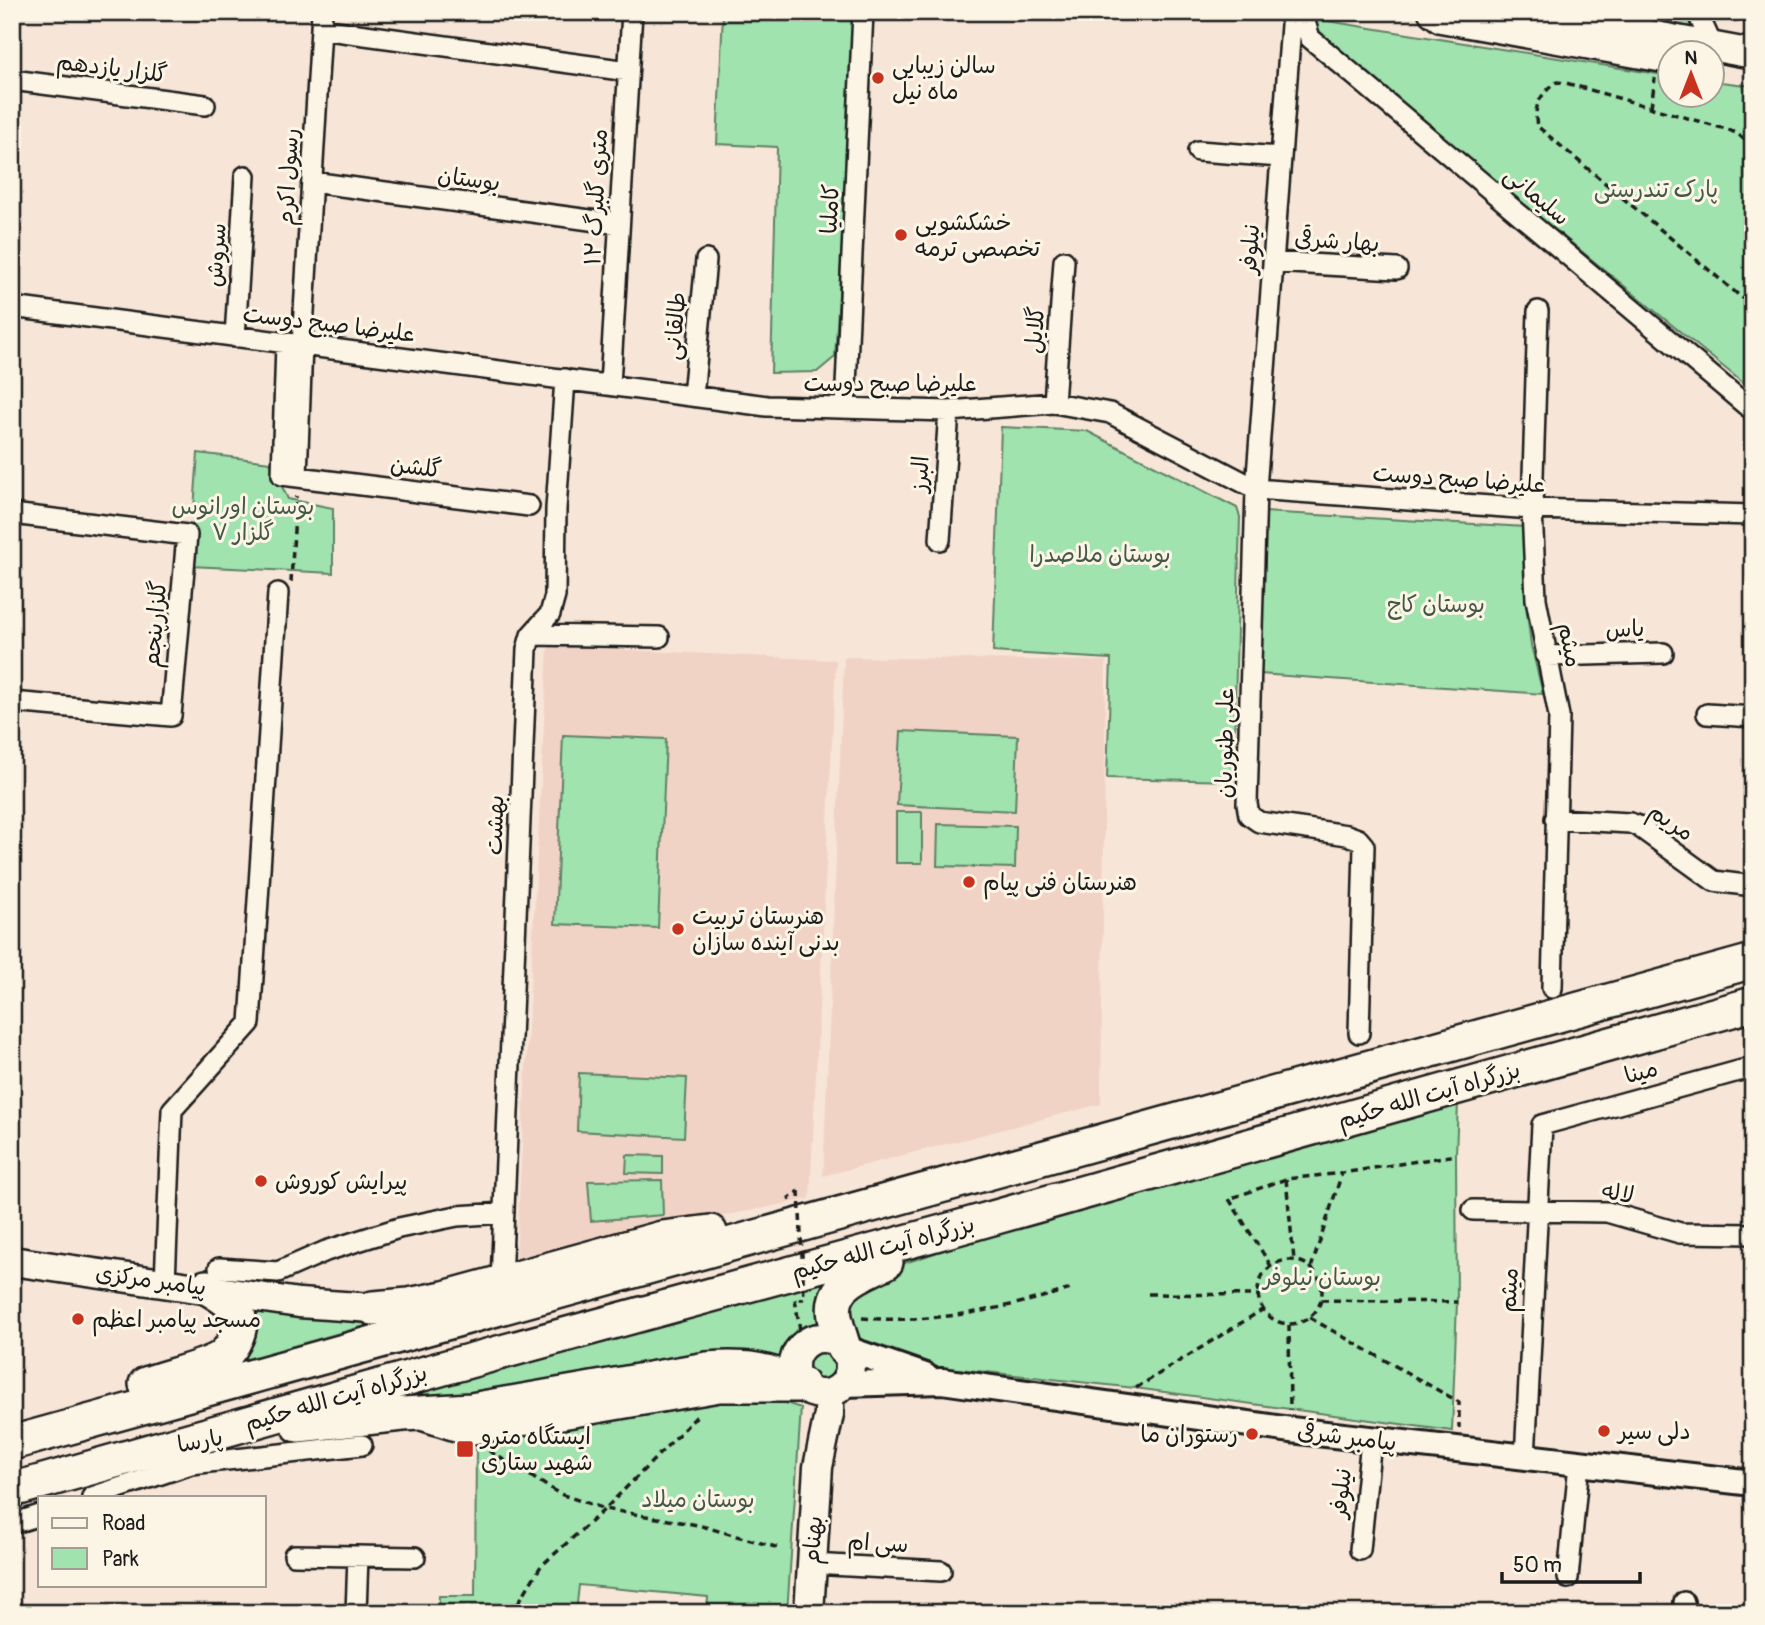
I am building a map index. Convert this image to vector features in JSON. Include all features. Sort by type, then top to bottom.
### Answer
[{"type":"highway","name":"بزرگراه آیت الله حکیم","points":[[12,1443],[1753,961]]},
{"type":"highway","name":"بزرگراه آیت الله حکیم","points":[[12,1490],[1753,1004]]},
{"type":"highway","points":[[373,1308],[444,1298],[662,1238],[827,1217]]},
{"type":"highway","points":[[844,1349],[834,1307],[839,1289],[849,1280],[957,1228]]},
{"type":"highway","points":[[54,1430],[89,1404],[220,1359],[239,1334],[240,1320],[213,1278]]},
{"type":"highway","points":[[201,1436],[402,1414],[471,1410],[707,1369],[739,1366],[765,1370],[821,1389]]},
{"type":"main road","points":[[1433,12],[1441,18],[1656,64]]},
{"type":"main road","points":[[1527,12],[1656,43]]},
{"type":"main road","points":[[1726,56],[1753,54]]},
{"type":"main road","points":[[1726,62],[1753,73]]},
{"type":"main road","name":"پیامبر مرکزی","points":[[12,1261],[165,1282],[213,1278],[299,1303],[373,1308]]},
{"type":"main road","points":[[823,1338],[838,1343],[844,1349],[850,1366],[821,1389],[794,1370],[794,1362],[807,1342],[823,1338]]},
{"type":"main road","name":"بهنام","points":[[809,1613],[818,1467],[811,1417],[821,1389]]},
{"type":"street","name":"۱۲ متری گلبرگ","points":[[610,385],[632,12]]},
{"type":"street","name":"کاملیا","points":[[845,408],[863,12]]},
{"type":"street","name":"نیلوفر","points":[[1256,489],[1292,12]]},
{"type":"street","name":"سلیمانی","points":[[1302,12],[1310,38],[1753,411]]},
{"type":"street","points":[[1698,12],[1707,38]]},
{"type":"street","points":[[322,21],[628,71]]},
{"type":"street","name":"رسول اکرم","points":[[297,476],[294,344],[312,182],[322,21]]},
{"type":"street","name":"گلزار یازدهم","points":[[12,80],[205,105]]},
{"type":"street","points":[[1198,151],[1281,157]]},
{"type":"street","name":"سروش","points":[[235,337],[246,176]]},
{"type":"street","name":"بوستان","points":[[312,182],[619,224]]},
{"type":"street","name":"طالقانی","points":[[693,396],[706,260]]},
{"type":"street","name":"گلایل","points":[[1054,403],[1064,261]]},
{"type":"street","name":"بهار شرقی","points":[[1273,262],[1397,269]]},
{"type":"street","name":"علیرضا صبح دوست","points":[[12,307],[767,406],[948,411],[1054,403],[1110,414],[1256,489],[1532,509],[1753,516]]},
{"type":"street","name":"میثم","points":[[1538,311],[1532,509],[1536,599],[1559,716],[1552,988]]},
{"type":"street","name":"بهشت","points":[[501,1282],[527,649],[531,635],[550,614],[555,596],[556,509],[565,379]]},
{"type":"street","name":"البرز","points":[[940,540],[948,411]]},
{"type":"street","name":"گلشن","points":[[297,476],[529,506]]},
{"type":"street","name":"علی طنوریان","points":[[1256,489],[1247,804],[1249,815],[1259,822],[1347,835],[1358,838],[1364,846],[1359,1033]]},
{"type":"street","name":"گلزارپنجم","points":[[12,514],[187,535],[171,716],[12,702]]},
{"type":"street","points":[[165,1282],[173,1110],[250,1023],[278,593]]},
{"type":"street","points":[[531,635],[659,637]]},
{"type":"street","name":"یاس","points":[[1546,656],[1663,653]]},
{"type":"street","points":[[1707,714],[1753,717]]},
{"type":"street","name":"مریم","points":[[1555,819],[1630,823],[1714,881],[1753,886]]},
{"type":"street","name":"مینا","points":[[1542,1125],[1753,1067]]},
{"type":"street","name":"میثم","points":[[1525,1458],[1542,1125]]},
{"type":"street","name":"لاله","points":[[1473,1210],[1607,1212],[1680,1233],[1753,1234]]},
{"type":"street","points":[[213,1278],[278,1272],[326,1251],[399,1228],[457,1216],[504,1213]]},
{"type":"street","name":"پیامبر شرقی","points":[[844,1349],[942,1381],[1291,1430],[1753,1483]]},
{"type":"street","name":"پیامبر شرقی","points":[[821,1389],[942,1381]]},
{"type":"street","points":[[402,1414],[468,1435],[720,1392],[821,1389]]},
{"type":"street","name":"نیلوفر","points":[[1360,1550],[1371,1440]]},
{"type":"street","name":"پارسا","points":[[95,1496],[191,1464],[362,1445]]},
{"type":"street","points":[[1568,1578],[1579,1464]]},
{"type":"street","points":[[12,1524],[38,1516]]},
{"type":"street","points":[[294,1555],[415,1557]]},
{"type":"street","points":[[356,1613],[358,1556]]},
{"type":"street","name":"سی ام","points":[[811,1564],[941,1571]]},
{"type":"path","points":[[1753,149],[1738,134],[1729,130],[1557,82],[1546,90],[1537,102],[1537,127],[1753,306]]},
{"type":"path","points":[[1651,107],[1656,90]]},
{"type":"path","points":[[278,593],[291,594],[297,476]]},
{"type":"path","points":[[1271,1266],[1228,1199],[1286,1179],[1456,1155]]},
{"type":"path","points":[[1311,1268],[1342,1173]]},
{"type":"path","points":[[1286,1179],[1294,1260]]},
{"type":"path","points":[[789,1198],[799,1191],[804,1299],[795,1299],[800,1330]]},
{"type":"path","points":[[1294,1260],[1311,1268],[1321,1283],[1321,1300],[1317,1310],[1304,1322],[1289,1325],[1269,1318],[1262,1310],[1257,1294],[1258,1283],[1271,1266],[1278,1262],[1294,1260]]},
{"type":"path","points":[[860,1318],[899,1321],[933,1319],[1042,1298],[1074,1288]]},
{"type":"path","points":[[1148,1294],[1257,1294]]},
{"type":"path","points":[[1321,1300],[1457,1302]]},
{"type":"path","points":[[1135,1388],[1262,1310]]},
{"type":"path","points":[[1310,1318],[1459,1402]]},
{"type":"path","points":[[1289,1325],[1291,1430]]},
{"type":"path","points":[[512,1613],[541,1566],[604,1509],[720,1392]]},
{"type":"path","points":[[468,1435],[499,1458],[560,1494],[604,1509],[698,1525],[779,1548]]},
{"type":"shaded area","name":"هنرستان تربیت بدنی آینده سازان","points":[[548,646],[836,660],[810,1199],[666,1227],[525,1262],[516,1257]]},
{"type":"shaded area","name":"هنرستان فنی پیام","points":[[844,657],[1106,661],[1101,1104],[823,1176]]},
{"type":"green space","points":[[723,12],[857,12],[835,357],[817,372],[771,373],[777,147],[717,144]]},
{"type":"green space","points":[[1572,12],[1686,12],[1693,33]]},
{"type":"green space","name":"پارک تندرستی","points":[[1315,19],[1656,74],[1656,108],[1726,108],[1726,83],[1753,86],[1753,391],[1326,43],[1316,29]]},
{"type":"green space","name":"بوستان ملاصدرا","points":[[1001,427],[1087,431],[1237,508],[1240,517],[1233,781],[1107,778],[1111,659],[993,652]]},
{"type":"green space","name":"بوستان اورانوس گلزار ۷","points":[[198,453],[270,462],[288,499],[333,508],[333,573],[190,566]]},
{"type":"green space","name":"بوستان کاج","points":[[1264,512],[1526,527],[1525,597],[1531,645],[1543,694],[1260,674]]},
{"type":"green space","points":[[901,731],[1018,736],[1015,811],[897,805]]},
{"type":"green space","points":[[563,735],[666,739],[658,928],[555,924]]},
{"type":"green space","points":[[896,812],[922,812],[922,863],[896,863]]},
{"type":"green space","points":[[938,824],[1016,826],[1015,868],[937,866]]},
{"type":"green space","points":[[579,1073],[687,1078],[684,1137],[577,1131]]},
{"type":"green space","name":"بوستان نیلوفر","points":[[1458,1102],[1457,1302],[1452,1431],[1135,1388],[921,1365],[860,1345],[842,1301],[857,1279],[1106,1196]]},
{"type":"green space","points":[[627,1155],[663,1156],[663,1174],[626,1173]]},
{"type":"green space","points":[[662,1180],[663,1215],[591,1221],[588,1181]]},
{"type":"green space","points":[[849,1268],[823,1332],[799,1341],[791,1350],[787,1362],[545,1385],[300,1419]]},
{"type":"green space","points":[[249,1311],[372,1324],[236,1362]]},
{"type":"green space","points":[[818,1344],[832,1345],[842,1358],[845,1374],[816,1390],[798,1369],[804,1353]]},
{"type":"green space","name":"بوستان میلاد","points":[[770,1398],[801,1408],[787,1613],[707,1613],[708,1597],[579,1585],[576,1613],[438,1613],[439,1596],[475,1596],[476,1444],[720,1399]]},
{"type":"place","name":"سالن زیبایی ماه نیل","points":[[878,78]]},
{"type":"place","name":"خشکشویی تخصصی ترمه","points":[[901,235]]},
{"type":"place","name":"هنرستان فنی پیام","points":[[969,882]]},
{"type":"place","name":"هنرستان تربیت بدنی آینده سازان","points":[[678,929]]},
{"type":"place","name":"پیرایش کوروش","points":[[261,1181]]},
{"type":"place","name":"مسجد پیامبر اعظم","points":[[78,1319]]},
{"type":"place","name":"دلی سیر","points":[[1604,1431]]},
{"type":"place","name":"رستوران ما","points":[[1252,1434]]},
{"type":"place","name":"ایستگاه مترو شهید ستاری","points":[[465,1449]]}]
